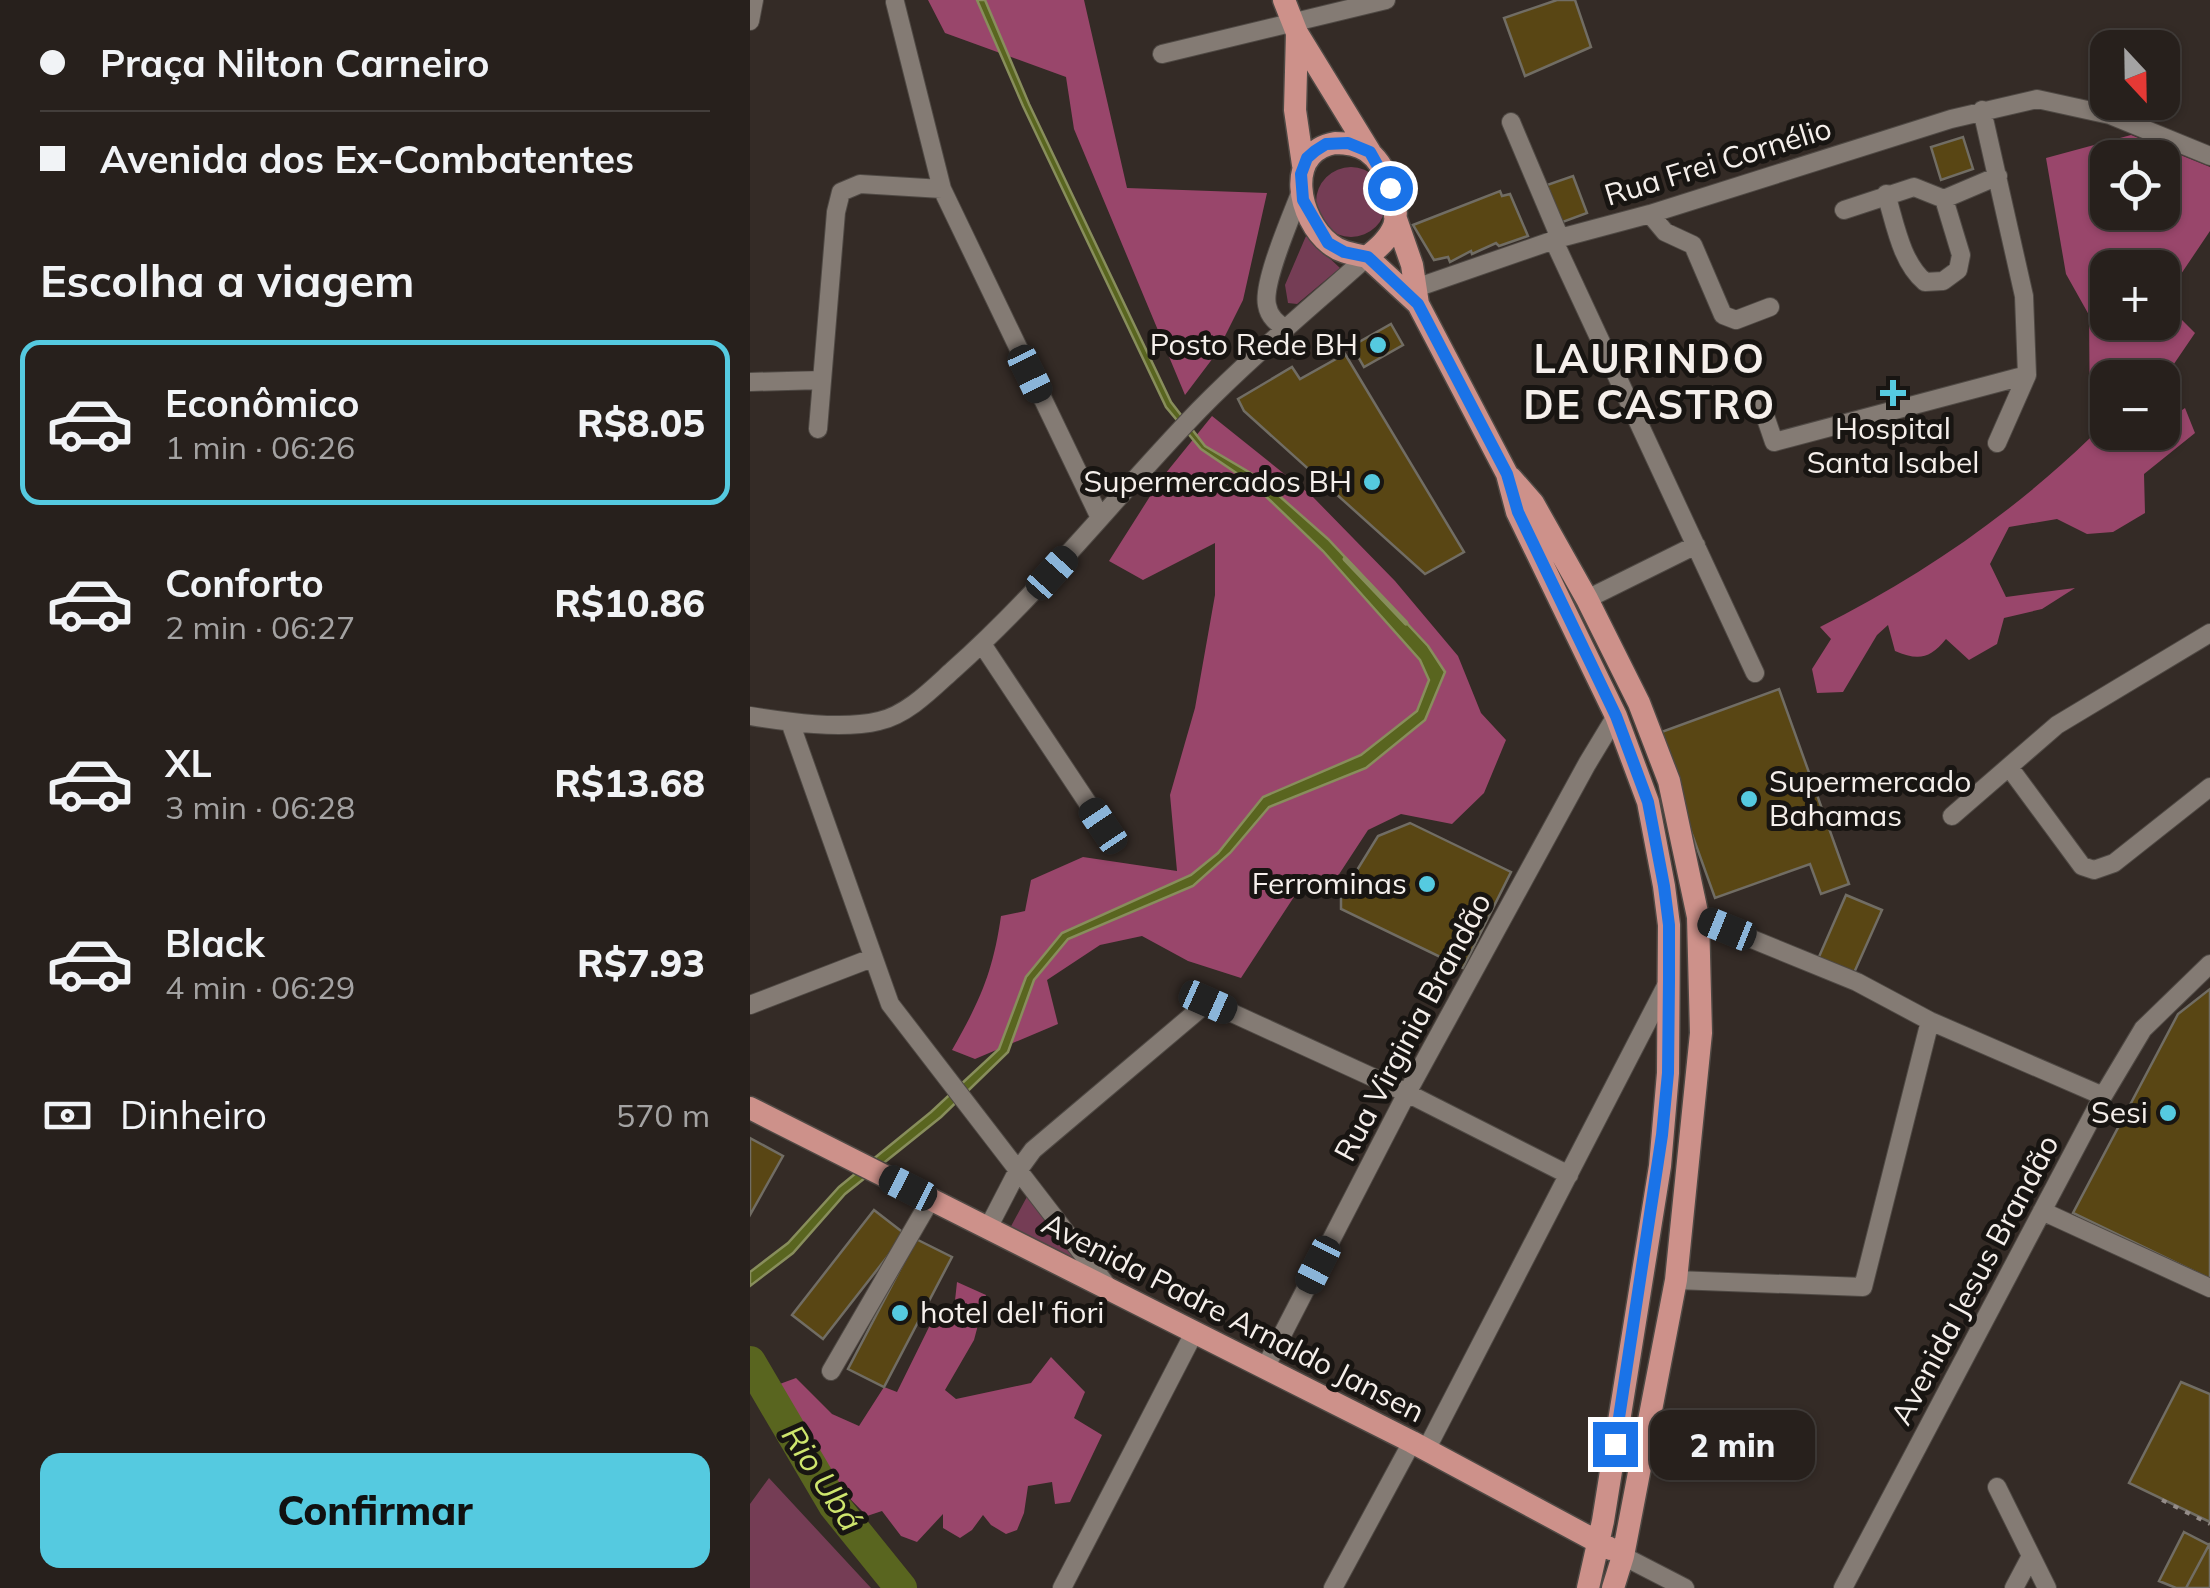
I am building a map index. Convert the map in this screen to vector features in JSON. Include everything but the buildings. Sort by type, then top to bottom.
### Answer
[{"type":"main road","points":[[1292,18],[1390,188],[1418,285],[1507,474],[1518,512],[1616,716],[1652,823],[1669,925],[1668,1073],[1660,1166],[1589,1584]]},
{"type":"main road","points":[[1292,18],[1303,165],[1301,191],[1308,214],[1328,243],[1344,252],[1368,257],[1418,285]]},
{"type":"main road","points":[[1303,165],[1315,151],[1335,142],[1370,152]]},
{"type":"main road","points":[[1368,257],[1386,239],[1395,216]]},
{"type":"main road","points":[[1507,474],[1533,503],[1639,702],[1669,781],[1698,917],[1701,1034],[1676,1280],[1613,1588]]},
{"type":"main road","name":"Avenida Padre Arnaldo Jansen","points":[[750,1108],[1419,1446],[1622,1556]]},
{"type":"main road","points":[[1589,1584],[1622,1556]]},
{"type":"street","points":[[750,21],[754,0]]},
{"type":"street","points":[[1162,54],[1292,18],[1386,0]]},
{"type":"street","points":[[895,2],[942,190],[1100,518]]},
{"type":"street","name":"Rua Frei Cornélio","points":[[1418,285],[1982,110],[2037,99],[2110,115],[2210,156]]},
{"type":"street","points":[[1982,110],[2024,296],[2028,376],[1998,443]]},
{"type":"street","points":[[1512,122],[1557,240],[1755,673]]},
{"type":"street","points":[[1844,210],[1914,186],[1944,199],[1998,176]]},
{"type":"street","points":[[818,429],[836,212],[841,192],[860,184],[942,190]]},
{"type":"street","points":[[1286,328],[1268,312],[1266,290],[1301,191]]},
{"type":"street","points":[[1886,194],[1908,261],[1926,282],[1944,281],[1958,270],[1961,255],[1944,199]]},
{"type":"street","points":[[1650,214],[1664,232],[1693,245],[1723,315],[1736,320],[1770,307]]},
{"type":"street","points":[[750,716],[790,722],[880,721],[916,702],[1034,593],[1198,411],[1368,257]]},
{"type":"street","points":[[1760,401],[1774,442],[2028,376]]},
{"type":"street","points":[[750,382],[822,380]]},
{"type":"street","points":[[1588,600],[1696,546]]},
{"type":"street","points":[[1952,816],[2057,724],[2210,633]]},
{"type":"street","points":[[982,644],[1103,826]]},
{"type":"street","name":"Rua Virginia Brandão","points":[[1265,1368],[1407,1093],[1616,716]]},
{"type":"street","points":[[790,722],[890,1004],[1112,1291]]},
{"type":"street","points":[[2008,767],[2082,866],[2094,870],[2114,863],[2210,788]]},
{"type":"street","points":[[1698,917],[1857,982],[1930,1021],[2104,1096]]},
{"type":"street","points":[[750,1005],[872,958]]},
{"type":"street","name":"Avenida Jesus Brandão","points":[[1843,1588],[2104,1096],[2144,1029],[2210,964]]},
{"type":"street","points":[[1333,1588],[1419,1446],[1570,1176],[1669,980]]},
{"type":"street","points":[[988,1228],[1033,1150],[1208,1002],[1407,1093],[1570,1176]]},
{"type":"street","points":[[1676,1280],[1863,1287],[1930,1021]]},
{"type":"street","points":[[832,1371],[931,1199]]},
{"type":"street","points":[[2042,1210],[2210,1288]]},
{"type":"street","points":[[1062,1588],[1194,1333]]},
{"type":"street","points":[[1998,1487],[2047,1588]]},
{"type":"street","name":"Avenida Padre Arnaldo Jansen","points":[[1622,1556],[1685,1588]]},
{"type":"street","points":[[2014,1588],[2031,1556]]},
{"type":"path","points":[[2162,1500],[2210,1524]]},
{"type":"shaded area","points":[[928,0],[1084,0],[1127,188],[1267,193],[1243,300],[1216,354],[1185,395],[1074,129],[1066,77],[945,33]]},
{"type":"shaded area","points":[[977,0],[985,0],[1029,104],[1171,402],[1205,446],[1259,478],[1328,539],[1428,646],[1445,672],[1425,720],[1366,768],[1269,807],[1230,853],[1193,886],[1068,939],[1034,980],[1008,1052],[941,1117],[845,1194],[793,1253],[750,1286],[750,1272],[788,1243],[839,1187],[931,1112],[999,1049],[1026,977],[1062,933],[1191,875],[1218,853],[1263,797],[1361,755],[1417,711],[1429,680],[1420,660],[1323,551],[1254,485],[1201,449],[1166,407]]},
{"type":"shaded area","points":[[2131,135],[2143,140],[2113,140]]},
{"type":"shaded area","points":[[2090,146],[2090,230],[2180,230],[2180,155],[2210,167],[2210,231],[2180,276],[2180,250],[2090,250],[2090,340],[2180,340],[2180,318],[2195,333],[2177,360],[2090,360],[2090,438],[2089,315],[2066,274],[2046,158]]},
{"type":"shaded area","points":[[1351,167],[1375,178],[1386,202],[1375,226],[1351,237],[1327,226],[1316,202],[1327,178]]},
{"type":"shaded area","points":[[1306,236],[1340,268],[1297,304],[1288,303],[1285,285]]},
{"type":"shaded area","points":[[2185,408],[2195,433],[2180,445],[2180,411]]},
{"type":"shaded area","points":[[1212,416],[1312,496],[1395,581],[1458,656],[1481,713],[1506,740],[1484,793],[1452,824],[1401,814],[1368,830],[1332,885],[1307,877],[1241,978],[1188,961],[1142,936],[1100,945],[1047,980],[1058,1024],[975,1059],[952,1050],[984,986],[1001,916],[1025,911],[1031,880],[1083,857],[1177,871],[1170,795],[1195,708],[1215,595],[1215,543],[1143,580],[1109,561],[1161,479]]},
{"type":"shaded area","points":[[2090,438],[2090,450],[2174,450],[2144,474],[2145,513],[2113,532],[2087,534],[2057,519],[2009,527],[1990,564],[2006,597],[2075,588],[2042,609],[2004,618],[1997,644],[1969,660],[1946,639],[1929,654],[1910,656],[1895,651],[1888,625],[1877,635],[1843,692],[1817,693],[1812,669],[1831,639],[1820,627],[1928,566],[2060,466]]},
{"type":"shaded area","points":[[1029,1193],[1078,1260],[1074,1262],[1009,1230]]},
{"type":"shaded area","points":[[957,1282],[986,1295],[974,1340],[945,1390],[956,1399],[1031,1383],[1051,1357],[1085,1392],[1074,1418],[1102,1435],[1070,1502],[1055,1504],[1052,1482],[1028,1486],[1017,1530],[1006,1534],[983,1515],[960,1538],[943,1528],[943,1514],[917,1542],[901,1536],[882,1511],[867,1516],[798,1446],[777,1385],[796,1378],[832,1414],[859,1426],[884,1387],[897,1392],[930,1325],[954,1310]]},
{"type":"shaded area","points":[[769,1478],[871,1588],[750,1588],[750,1504]]},
{"type":"waterway","points":[[1345,559],[1406,623]]},
{"type":"waterway","name":"Rio Ubá","points":[[750,1362],[834,1505],[901,1588]]},
{"type":"place","name":"Posto Rede BH","points":[[1378,345]]},
{"type":"place","name":"Hospital Santa Isabel","points":[[1893,393]]},
{"type":"place","name":"Supermercados BH","points":[[1372,482]]},
{"type":"place","name":"Supermercado Bahamas","points":[[1749,799]]},
{"type":"place","name":"Ferrominas","points":[[1427,884]]},
{"type":"place","name":"Sesi","points":[[2168,1113]]},
{"type":"place","name":"hotel del' fiori","points":[[900,1313]]},
{"type":"district","name":"LAURINDO DE CASTRO","points":[[1650,382]]},
{"type":"route","points":[[1390,188],[1370,152],[1335,142],[1307,158],[1300,183],[1308,214],[1328,243],[1344,252],[1368,257],[1418,304],[1507,474],[1518,512],[1616,716],[1648,802],[1664,886],[1669,925],[1668,1073],[1660,1166],[1615,1444]]}]
